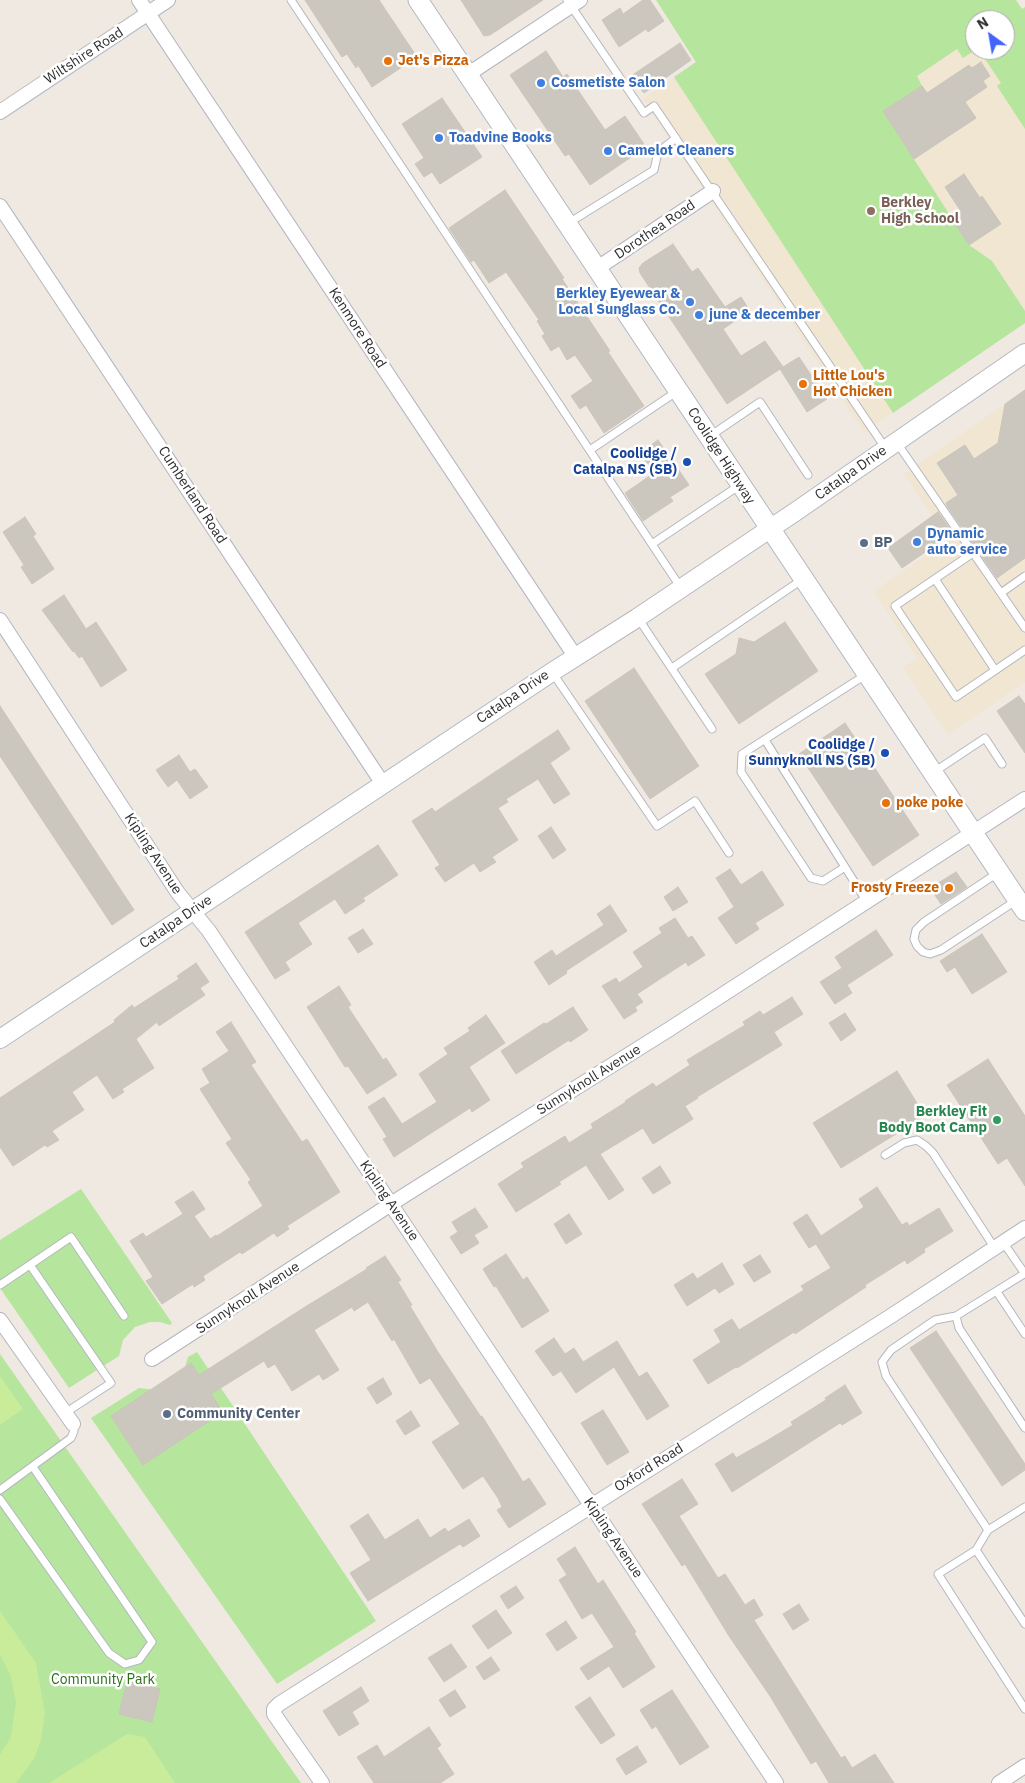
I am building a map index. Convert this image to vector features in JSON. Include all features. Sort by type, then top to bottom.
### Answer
[{"type":"main road","name":"Coolidge Highway","points":[[418,0],[1021,905]]},
{"type":"street","name":"Kenmore Road","points":[[139,0],[575,656]]},
{"type":"street","name":"Wiltshire Road","points":[[0,112],[168,0]]},
{"type":"street","points":[[467,75],[573,2]]},
{"type":"street","name":"Dorothea Road","points":[[596,269],[713,191]]},
{"type":"street","name":"Cumberland Road","points":[[0,206],[383,784]]},
{"type":"street","name":"Catalpa Drive","points":[[0,1038],[575,656],[638,618],[1025,354]]},
{"type":"street","name":"Kipling Avenue","points":[[0,620],[178,893],[214,939],[776,1783]]},
{"type":"street","name":"Sunnyknoll Avenue","points":[[152,1359],[391,1204],[660,1035],[1025,799]]},
{"type":"street","name":"Oxford Road","points":[[322,1783],[274,1714],[274,1709],[289,1697],[891,1316],[1025,1228]]},
{"type":"street","points":[[0,1320],[69,1418]]},
{"type":"street","points":[[999,1783],[1025,1766]]},
{"type":"lane","points":[[291,0],[681,588]]},
{"type":"lane","points":[[573,2],[644,112],[654,106],[891,446],[973,553],[1025,628]]},
{"type":"lane","points":[[567,224],[654,170],[658,152],[676,138]]},
{"type":"lane","points":[[590,450],[679,390]]},
{"type":"lane","points":[[709,436],[760,402],[808,475]]},
{"type":"lane","points":[[652,544],[740,485]]},
{"type":"lane","points":[[973,553],[896,606],[956,698],[1025,650]]},
{"type":"lane","points":[[1001,593],[1025,576]]},
{"type":"lane","points":[[672,668],[803,579]]},
{"type":"lane","points":[[935,579],[995,670]]},
{"type":"lane","points":[[638,618],[712,729]]},
{"type":"lane","points":[[552,672],[657,826],[695,801],[729,853]]},
{"type":"lane","points":[[845,867],[823,881],[811,878],[741,772],[742,754],[867,674]]},
{"type":"lane","points":[[932,773],[985,738],[1002,764]]},
{"type":"lane","points":[[765,740],[867,902]]},
{"type":"lane","points":[[999,872],[924,922],[916,930],[914,939],[917,946],[923,952],[930,954],[941,950],[1021,905]]},
{"type":"lane","points":[[884,1156],[904,1143],[917,1140],[926,1146],[933,1153],[998,1245],[1024,1274],[956,1316],[935,1320],[891,1350],[882,1362],[886,1376],[988,1530]]},
{"type":"lane","points":[[0,1285],[71,1237],[124,1316]]},
{"type":"lane","points":[[0,1490],[34,1467],[71,1438],[74,1431],[69,1418],[111,1383],[30,1265]]},
{"type":"lane","points":[[997,1292],[1025,1334]]},
{"type":"lane","points":[[956,1316],[960,1328],[1025,1428]]},
{"type":"lane","points":[[0,1499],[109,1653],[125,1664],[139,1660],[152,1642],[34,1467]]},
{"type":"lane","points":[[1025,1507],[988,1530],[976,1550],[938,1574],[1025,1710]]},
{"type":"lane","points":[[976,1550],[1025,1624]]},
{"type":"shaded area","name":"Berkley High School","points":[[656,0],[1016,0],[1022,9],[1025,7],[1025,323],[864,432],[643,99],[696,63]]},
{"type":"shaded area","points":[[1025,390],[1025,682],[948,734],[903,668],[917,658],[874,591],[949,540],[904,474]]},
{"type":"green space","name":"Berkley High School","points":[[656,0],[1016,0],[1022,9],[1025,7],[1025,129],[997,86],[1001,83],[986,60],[1015,60],[1015,10],[965,10],[965,57],[963,58],[957,49],[917,76],[922,86],[883,111],[969,245],[992,261],[1025,311],[1025,323],[893,413],[674,77],[696,62]]},
{"type":"green space","points":[[81,1189],[172,1323],[170,1325],[150,1322],[135,1327],[123,1340],[119,1356],[69,1388],[0,1288],[0,1240]]},
{"type":"green space","points":[[197,1352],[376,1621],[277,1684],[91,1418],[139,1388],[156,1390],[183,1373],[188,1357]]},
{"type":"green space","name":"Community Park","points":[[0,1354],[301,1783],[0,1783]]},
{"type":"green space","points":[[0,1376],[23,1409],[0,1425]]},
{"type":"green space","points":[[0,1611],[36,1663],[45,1713],[41,1740],[34,1759],[16,1783],[0,1783],[0,1755],[11,1737],[16,1702],[10,1674],[0,1655]]},
{"type":"green space","points":[[127,1734],[145,1737],[175,1783],[49,1783]]},
{"type":"building","points":[[305,0],[379,0],[417,57],[372,87],[358,65],[356,68],[347,54],[342,57]]},
{"type":"building","points":[[461,0],[543,0],[490,35],[484,36]]},
{"type":"building","points":[[643,0],[650,0],[664,21],[648,32],[646,29],[619,47],[602,20],[620,8],[623,14]]},
{"type":"building","points":[[680,43],[691,60],[644,93],[631,76]]},
{"type":"building","points":[[546,51],[563,77],[567,74],[605,130],[625,116],[646,147],[590,185],[569,154],[565,156],[510,75]]},
{"type":"building","points":[[981,62],[990,76],[983,81],[987,87],[965,102],[976,118],[914,159],[883,111],[922,86],[927,93],[969,65],[972,68]]},
{"type":"building","points":[[442,98],[482,157],[440,184],[432,172],[424,177],[415,164],[424,158],[402,124]]},
{"type":"building","points":[[964,174],[1001,224],[969,245],[950,216],[960,210],[945,187]]},
{"type":"building","points":[[505,190],[564,278],[562,279],[644,406],[604,433],[586,405],[580,409],[571,396],[593,381],[575,355],[567,360],[559,346],[551,351],[542,336],[545,334],[537,321],[539,320],[506,272],[489,283],[474,260],[471,262],[449,228]]},
{"type":"building","points":[[673,244],[692,272],[698,268],[725,307],[741,297],[750,311],[723,329],[741,356],[765,341],[783,367],[799,357],[827,399],[807,412],[780,369],[727,404],[640,273],[639,268],[643,263]]},
{"type":"building","points":[[1025,390],[1025,558],[997,578],[947,506],[946,503],[958,495],[937,463],[965,445],[974,459],[998,443],[1005,404]]},
{"type":"building","points":[[658,440],[689,485],[670,497],[673,501],[643,521],[625,493],[654,473],[640,453]]},
{"type":"building","name":"Dynamic auto service","points":[[938,512],[953,533],[902,568],[888,548]]},
{"type":"building","points":[[25,517],[36,534],[33,536],[54,569],[32,584],[21,567],[24,565],[3,532]]},
{"type":"building","points":[[64,595],[86,629],[96,622],[127,670],[101,687],[82,656],[79,658],[73,652],[42,610]]},
{"type":"building","points":[[785,622],[818,671],[739,724],[705,674],[736,654],[739,638],[754,642]]},
{"type":"building","points":[[634,668],[699,766],[650,799],[585,701]]},
{"type":"building","points":[[1019,696],[1025,704],[1025,753],[997,711]]},
{"type":"building","points":[[0,706],[134,910],[112,925],[0,756]]},
{"type":"building","points":[[845,723],[919,835],[873,866],[799,754]]},
{"type":"building","points":[[558,730],[570,749],[550,763],[570,794],[554,804],[538,779],[506,799],[508,802],[498,808],[518,840],[492,857],[496,862],[480,872],[474,863],[445,882],[435,868],[440,865],[412,821],[432,808],[435,812]]},
{"type":"building","points":[[179,755],[190,772],[195,769],[208,787],[190,799],[177,780],[168,787],[156,770]]},
{"type":"building","points":[[551,827],[566,850],[553,859],[538,836]]},
{"type":"building","points":[[378,845],[398,875],[363,898],[365,901],[345,914],[335,899],[298,923],[312,944],[285,962],[290,970],[275,979],[245,932]]},
{"type":"building","points":[[730,869],[741,885],[762,871],[784,905],[755,923],[759,929],[736,944],[718,918],[734,907],[716,878]]},
{"type":"building","points":[[956,872],[967,887],[941,904],[930,888]]},
{"type":"building","points":[[678,887],[688,902],[673,911],[664,897]]},
{"type":"building","points":[[610,905],[627,931],[566,971],[567,973],[549,985],[534,962],[552,950],[556,956],[604,925],[597,914]]},
{"type":"building","points":[[675,918],[688,938],[692,936],[705,955],[688,966],[686,962],[637,994],[643,1002],[635,1007],[637,1011],[624,1019],[602,986],[616,978],[619,983],[643,967],[633,952],[662,933],[659,928]]},
{"type":"building","points":[[363,929],[373,944],[358,953],[348,938]]},
{"type":"building","points":[[876,930],[893,955],[847,985],[852,993],[835,1004],[820,982],[842,968],[835,957]]},
{"type":"building","points":[[982,934],[1007,972],[972,994],[955,967],[947,972],[940,961]]},
{"type":"building","points":[[196,963],[209,982],[200,988],[205,995],[159,1026],[157,1022],[136,1039],[154,1068],[122,1089],[124,1092],[113,1099],[97,1075],[72,1092],[84,1110],[52,1131],[59,1140],[47,1147],[45,1145],[13,1166],[0,1147],[0,1098],[115,1022],[114,1020],[132,1005],[134,1008],[179,979],[177,976]]},
{"type":"building","points":[[339,986],[351,1005],[348,1007],[383,1060],[386,1058],[397,1075],[367,1094],[348,1066],[345,1067],[307,1007]]},
{"type":"building","points":[[792,997],[803,1014],[774,1032],[782,1045],[685,1106],[693,1119],[653,1144],[643,1128],[600,1154],[624,1190],[609,1200],[586,1165],[559,1182],[561,1184],[516,1212],[498,1184],[524,1167],[521,1163],[565,1136],[569,1143],[593,1128],[591,1124],[625,1101],[653,1083],[656,1087],[690,1065],[687,1060],[745,1025],[743,1022],[760,1011],[763,1015]]},
{"type":"building","points":[[573,1007],[588,1030],[516,1074],[501,1051]]},
{"type":"building","points":[[845,1013],[856,1030],[841,1041],[829,1023]]},
{"type":"building","points":[[486,1015],[505,1043],[469,1067],[490,1100],[472,1112],[470,1108],[394,1157],[383,1139],[387,1137],[368,1107],[384,1097],[402,1124],[437,1102],[419,1074],[448,1054],[444,1048],[470,1031],[468,1028]]},
{"type":"building","points":[[231,1022],[256,1062],[251,1065],[302,1142],[307,1139],[340,1192],[287,1226],[289,1229],[277,1237],[274,1233],[242,1254],[240,1252],[203,1276],[205,1280],[194,1287],[193,1284],[162,1304],[146,1281],[153,1277],[130,1241],[143,1233],[146,1237],[183,1214],[175,1202],[193,1191],[205,1209],[194,1216],[210,1239],[263,1206],[248,1182],[251,1180],[226,1143],[232,1139],[200,1089],[210,1083],[202,1069],[229,1051],[216,1032]]},
{"type":"building","points":[[988,1059],[1025,1116],[1025,1186],[1007,1158],[998,1164],[947,1085]]},
{"type":"building","points":[[897,1071],[925,1116],[841,1168],[813,1123]]},
{"type":"building","points":[[660,1166],[671,1183],[653,1194],[642,1178]]},
{"type":"building","points":[[877,1187],[902,1225],[907,1222],[909,1226],[939,1208],[953,1231],[924,1249],[925,1252],[907,1264],[905,1260],[865,1285],[866,1287],[795,1334],[794,1332],[708,1384],[693,1360],[721,1342],[714,1330],[732,1319],[739,1330],[804,1290],[801,1286],[831,1268],[816,1244],[809,1248],[793,1223],[807,1214],[821,1236],[864,1207],[859,1199]]},
{"type":"building","points":[[475,1208],[488,1227],[474,1235],[479,1243],[461,1254],[450,1237],[458,1232],[452,1222]]},
{"type":"building","points":[[569,1214],[582,1234],[566,1244],[554,1224]]},
{"type":"building","points":[[506,1254],[523,1280],[527,1277],[549,1311],[522,1328],[483,1269]]},
{"type":"building","points":[[760,1255],[771,1272],[754,1282],[743,1265]]},
{"type":"building","points":[[385,1256],[401,1280],[398,1282],[412,1305],[410,1306],[438,1352],[482,1416],[523,1482],[529,1478],[546,1504],[509,1528],[497,1510],[502,1507],[498,1498],[483,1476],[463,1489],[432,1442],[460,1424],[430,1378],[420,1384],[394,1339],[392,1341],[368,1302],[354,1311],[352,1307],[314,1330],[339,1370],[323,1380],[319,1374],[292,1391],[275,1364],[268,1368],[264,1361],[211,1394],[223,1412],[143,1465],[111,1416],[191,1363],[199,1375]]},
{"type":"building","points":[[722,1263],[734,1284],[719,1293],[715,1288],[687,1306],[674,1285],[693,1273],[697,1279]]},
{"type":"building","points":[[936,1331],[1025,1464],[1025,1470],[1002,1486],[910,1348]]},
{"type":"building","points":[[554,1338],[565,1354],[574,1348],[583,1362],[617,1341],[639,1377],[647,1372],[669,1406],[647,1420],[614,1367],[576,1393],[561,1371],[553,1376],[535,1351]]},
{"type":"building","points":[[383,1378],[392,1394],[377,1404],[367,1388]]},
{"type":"building","points":[[845,1385],[862,1413],[842,1425],[840,1423],[732,1492],[715,1464],[733,1453],[736,1458],[793,1425],[791,1422],[826,1400],[825,1398]]},
{"type":"building","points":[[603,1410],[629,1452],[607,1465],[581,1423]]},
{"type":"building","points":[[411,1411],[420,1426],[405,1435],[396,1421]]},
{"type":"building","points":[[682,1479],[698,1504],[679,1516],[718,1578],[725,1574],[745,1605],[754,1599],[763,1615],[754,1620],[841,1758],[845,1756],[852,1768],[875,1754],[894,1783],[829,1783],[816,1761],[811,1764],[770,1696],[729,1636],[685,1564],[682,1566],[642,1504]]},
{"type":"building","points":[[368,1514],[385,1540],[418,1519],[430,1538],[445,1528],[448,1532],[469,1519],[480,1536],[463,1547],[460,1544],[368,1601],[350,1573],[371,1560],[350,1526]]},
{"type":"building","points":[[575,1547],[598,1584],[603,1580],[636,1632],[634,1633],[655,1667],[623,1688],[609,1666],[588,1680],[580,1668],[614,1647],[592,1613],[582,1619],[559,1580],[567,1575],[557,1559]]},
{"type":"building","points":[[516,1586],[524,1598],[508,1609],[500,1596]]},
{"type":"building","points":[[799,1604],[809,1620],[793,1630],[783,1614]]},
{"type":"building","points":[[496,1610],[512,1633],[488,1649],[472,1626]]},
{"type":"building","points":[[566,1621],[577,1638],[557,1651],[546,1634]]},
{"type":"building","points":[[451,1644],[467,1667],[444,1682],[428,1658]]},
{"type":"building","points":[[491,1657],[500,1670],[484,1680],[476,1667]]},
{"type":"building","points":[[127,1681],[160,1689],[152,1722],[119,1714]]},
{"type":"building","points":[[361,1687],[369,1701],[352,1712],[359,1724],[339,1736],[323,1711]]},
{"type":"building","points":[[455,1690],[466,1707],[450,1717],[439,1700]]},
{"type":"building","points":[[672,1690],[709,1747],[680,1765],[656,1726],[652,1729],[640,1710]]},
{"type":"building","points":[[590,1697],[615,1735],[601,1744],[575,1707]]},
{"type":"building","points":[[429,1727],[441,1745],[437,1748],[454,1774],[440,1783],[374,1783],[357,1757],[377,1745],[384,1757]]},
{"type":"building","points":[[637,1746],[647,1762],[626,1775],[616,1759]]},
{"type":"place","name":"Jet's Pizza","points":[[388,61]]},
{"type":"place","name":"Cosmetiste Salon","points":[[541,83]]},
{"type":"place","name":"Toadvine Books","points":[[439,138]]},
{"type":"place","name":"Camelot Cleaners","points":[[608,151]]},
{"type":"place","name":"Berkley High School","points":[[871,211]]},
{"type":"place","name":"Berkley Eyewear & Local Sunglass Co.","points":[[690,302]]},
{"type":"place","name":"june & december","points":[[699,315]]},
{"type":"place","name":"Little Lou's Hot Chicken","points":[[803,384]]},
{"type":"place","name":"Coolidge / Catalpa NS (SB)","points":[[687,462]]},
{"type":"place","name":"Dynamic auto service","points":[[917,542]]},
{"type":"place","name":"BP","points":[[864,543]]},
{"type":"place","name":"Coolidge / Sunnyknoll NS (SB)","points":[[885,753]]},
{"type":"place","name":"poke poke","points":[[886,803]]},
{"type":"place","name":"Frosty Freeze","points":[[949,888]]},
{"type":"place","name":"Berkley Fit Body Boot Camp","points":[[997,1120]]},
{"type":"place","name":"Community Center","points":[[167,1414]]}]
